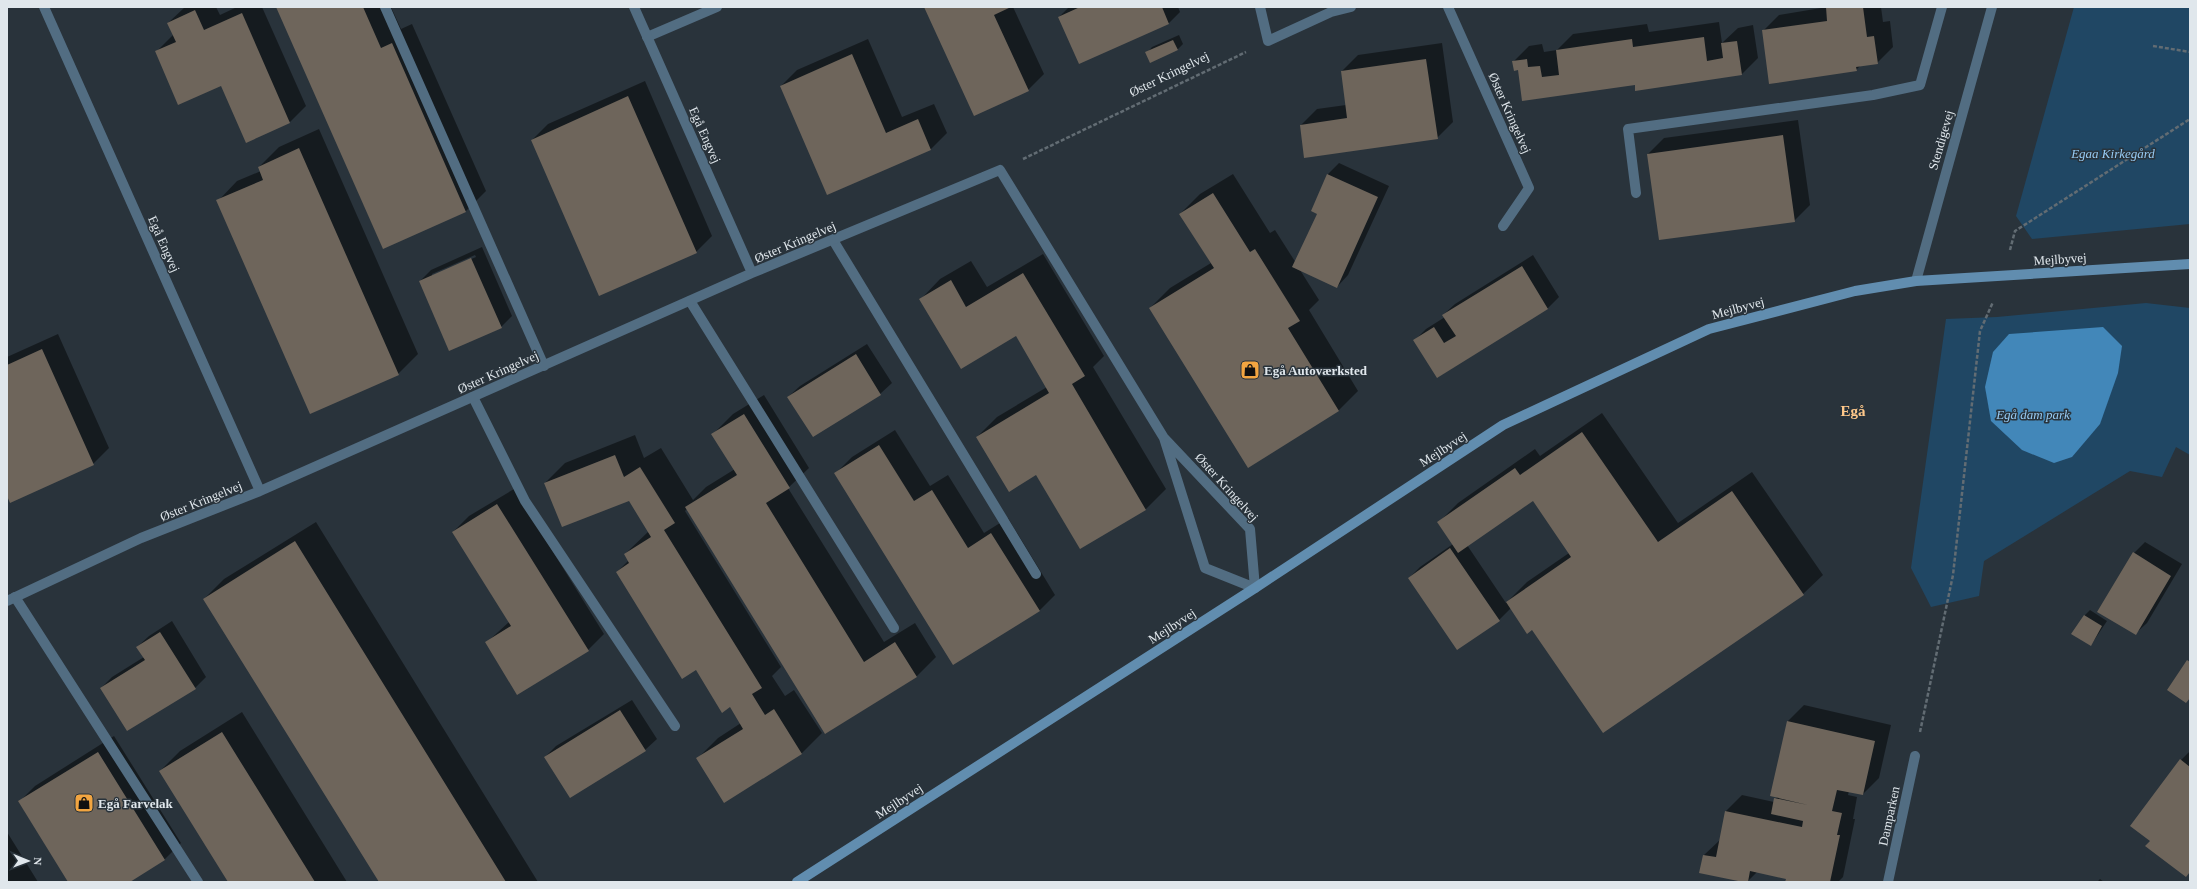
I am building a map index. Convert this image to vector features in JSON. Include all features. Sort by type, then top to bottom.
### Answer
[{"type":"street","name":"Egå Engvej","points":[[44,7],[260,491]]},
{"type":"street","points":[[385,7],[544,366]]},
{"type":"street","name":"Egå Engvej","points":[[634,7],[752,273]]},
{"type":"street","points":[[647,37],[717,7]]},
{"type":"street","points":[[1260,7],[1268,41],[1331,12],[1351,7]]},
{"type":"street","name":"Øster Kringelvej","points":[[1448,7],[1529,188],[1503,226]]},
{"type":"street","points":[[1636,192],[1628,129],[1873,95],[1920,85],[1942,7]]},
{"type":"street","name":"Stendigevej","points":[[1916,281],[1992,7]]},
{"type":"street","name":"Øster Kringelvej","points":[[11,599],[141,538],[260,491],[752,273],[1000,170],[1164,438],[1250,529],[1255,588],[1205,568],[1164,438]]},
{"type":"street","points":[[833,240],[1036,574]]},
{"type":"street","name":"Mejlbyvej","points":[[797,882],[1255,588],[1503,425],[1709,329],[1855,291],[1916,281],[2190,264]]},
{"type":"street","points":[[690,301],[894,628]]},
{"type":"street","points":[[473,397],[525,500],[676,726]]},
{"type":"street","points":[[11,599],[198,882]]},
{"type":"street","name":"Damparken","points":[[1888,882],[1915,756]]},
{"type":"path","name":"Øster Kringelvej","points":[[1000,170],[1268,41]]},
{"type":"path","points":[[2154,46],[2190,52]]},
{"type":"path","points":[[1915,756],[1953,575],[1980,331],[2004,276],[2015,232],[2190,119]]},
{"type":"green space","name":"Egaa Kirkegård","points":[[2074,7],[2190,7],[2190,224],[2032,239],[2016,216]]},
{"type":"green space","name":"Egå dam park","points":[[2146,303],[2190,308],[2190,455],[2176,447],[2162,477],[2130,471],[1984,561],[1979,596],[1931,607],[1911,568],[1946,319],[1997,317]]},
{"type":"shaded area","points":[[2103,327],[2122,346],[2118,373],[2100,424],[2072,457],[2054,463],[2022,450],[1991,421],[1985,387],[1993,352],[2009,334]]},
{"type":"building","points":[[276,7],[363,7],[381,48],[392,43],[466,212],[383,249]]},
{"type":"building","points":[[924,7],[1011,7],[994,15],[1029,91],[974,116]]},
{"type":"building","points":[[1080,7],[1162,7],[1169,24],[1079,64],[1058,17]]},
{"type":"building","points":[[1826,7],[1863,7],[1867,37],[1874,36],[1878,64],[1856,67],[1857,71],[1769,84],[1762,30],[1827,21]]},
{"type":"building","points":[[195,10],[204,30],[242,13],[290,123],[246,143],[221,86],[178,105],[155,51],[176,42],[167,23]]},
{"type":"building","points":[[1704,37],[1707,61],[1723,58],[1721,43],[1737,41],[1742,75],[1635,91],[1635,85],[1522,101],[1518,70],[1514,71],[1512,61],[1527,59],[1528,67],[1540,66],[1542,77],[1559,75],[1556,50],[1632,39],[1633,47]]},
{"type":"building","points":[[1173,40],[1178,50],[1150,63],[1145,52]]},
{"type":"building","points":[[852,54],[886,133],[918,119],[931,150],[827,195],[780,86]]},
{"type":"building","points":[[1426,59],[1438,139],[1304,158],[1300,125],[1347,118],[1341,71]]},
{"type":"building","points":[[628,96],[697,253],[599,296],[531,140]]},
{"type":"building","points":[[1783,135],[1795,222],[1659,240],[1647,154]]},
{"type":"building","points":[[299,148],[399,375],[310,414],[216,200],[263,180],[258,167]]},
{"type":"building","points":[[1327,174],[1378,197],[1337,288],[1292,267],[1317,214],[1311,211]]},
{"type":"building","name":"Egå Autoværksted","points":[[1213,193],[1250,252],[1255,249],[1300,321],[1288,328],[1339,411],[1248,468],[1149,308],[1214,268],[1179,214]]},
{"type":"building","points":[[471,258],[502,328],[449,351],[419,281]]},
{"type":"building","points":[[1522,266],[1548,309],[1437,378],[1413,340],[1434,327],[1444,343],[1456,336],[1442,315]]},
{"type":"building","points":[[1023,273],[1085,376],[1072,384],[1146,510],[1080,549],[1036,475],[1009,492],[976,437],[1049,393],[1016,336],[961,369],[919,299],[951,280],[966,307]]},
{"type":"building","points":[[42,349],[94,465],[10,503],[7,496],[7,365]]},
{"type":"building","points":[[856,354],[881,395],[813,437],[787,397]]},
{"type":"building","points":[[744,414],[790,488],[766,503],[864,662],[895,642],[917,677],[825,734],[685,507],[737,475],[711,434]]},
{"type":"building","points":[[1582,432],[1658,542],[1732,491],[1804,595],[1603,733],[1532,630],[1527,634],[1506,602],[1571,557],[1533,501],[1458,553],[1437,522],[1515,468],[1520,475]]},
{"type":"building","points":[[879,445],[914,501],[932,490],[968,548],[991,533],[1040,611],[953,665],[834,473]]},
{"type":"building","points":[[615,455],[624,477],[640,467],[675,523],[664,530],[762,688],[752,694],[765,715],[774,709],[802,754],[724,803],[696,758],[743,729],[730,707],[722,713],[696,670],[682,679],[616,572],[629,563],[624,554],[651,537],[629,501],[562,527],[544,483]]},
{"type":"building","points":[[497,504],[589,651],[517,695],[485,642],[511,626],[452,532]]},
{"type":"building","points":[[295,541],[506,882],[379,882],[203,599]]},
{"type":"building","points":[[1450,548],[1500,621],[1457,650],[1408,578]]},
{"type":"building","points":[[2133,552],[2171,576],[2136,635],[2097,612]]},
{"type":"building","points":[[2084,615],[2102,626],[2091,646],[2071,634]]},
{"type":"building","points":[[160,632],[196,689],[127,731],[100,688],[145,660],[136,647]]},
{"type":"building","points":[[2187,660],[2190,662],[2190,698],[2186,703],[2167,690]]},
{"type":"building","points":[[620,710],[646,751],[570,798],[544,757]]},
{"type":"building","points":[[1787,721],[1875,741],[1863,795],[1837,790],[1832,811],[1842,813],[1837,835],[1840,835],[1830,882],[1785,882],[1786,879],[1750,871],[1748,882],[1743,882],[1699,873],[1703,855],[1716,857],[1725,811],[1802,827],[1803,821],[1771,814],[1774,798],[1808,805],[1770,796]]},
{"type":"building","points":[[222,732],[315,882],[228,882],[159,771]]},
{"type":"building","points":[[98,752],[165,860],[130,882],[68,882],[18,801]]},
{"type":"building","points":[[2180,759],[2190,767],[2190,872],[2186,877],[2145,846],[2150,841],[2130,826]]},
{"type":"place","name":"Egå Autoværksted","points":[[1250,370]]},
{"type":"place","name":"Egå Farvelak","points":[[84,803]]},
{"type":"district","name":"Egå","points":[[1853,411]]}]
